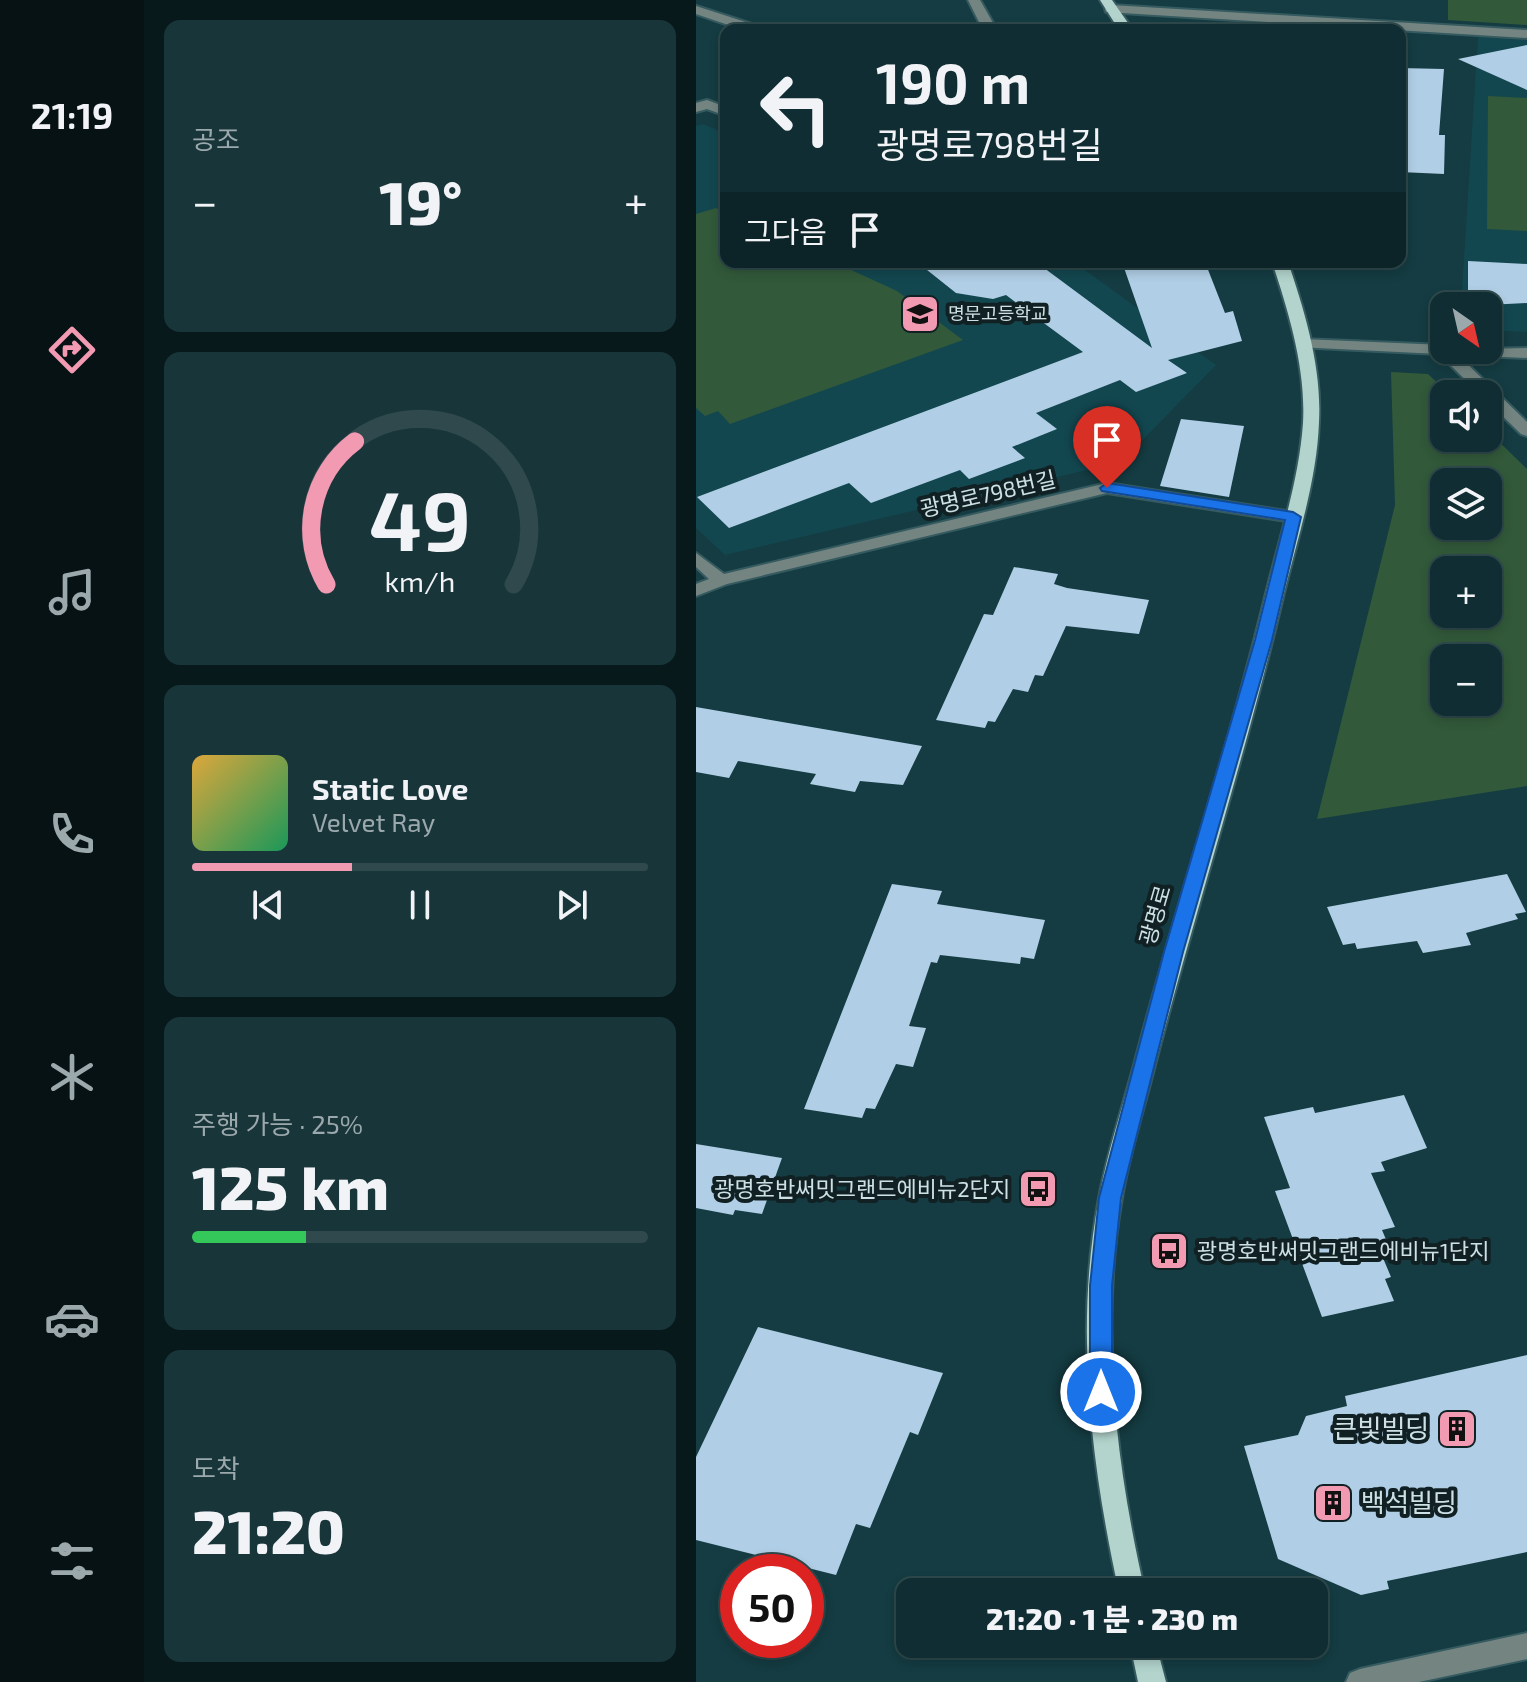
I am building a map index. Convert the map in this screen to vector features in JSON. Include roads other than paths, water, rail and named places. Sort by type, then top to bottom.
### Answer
[{"type":"main road","points":[[1109,4],[1122,24]]},
{"type":"main road","name":"광명로","points":[[1129,1578],[1113,1508],[1101,1392],[1101,1286],[1110,1198],[1174,952],[1264,640],[1293,517],[1311,422],[1303,344],[1296,309],[1282,268]]},
{"type":"main road","points":[[1146,1658],[1152,1682]]},
{"type":"street","points":[[696,2],[703,0]]},
{"type":"street","points":[[974,0],[987,24]]},
{"type":"street","points":[[1251,0],[1265,18]]},
{"type":"street","points":[[1109,4],[1363,24]]},
{"type":"street","points":[[696,10],[738,24]]},
{"type":"street","points":[[1406,27],[1527,34]]},
{"type":"street","points":[[700,103],[720,110]]},
{"type":"street","points":[[1303,344],[1430,350]]},
{"type":"street","points":[[1502,352],[1527,353]]},
{"type":"street","points":[[1458,364],[1527,431]]},
{"type":"street","name":"광명로798번길","points":[[696,590],[721,580],[1107,488],[1293,517]]},
{"type":"street","points":[[696,558],[721,580]]},
{"type":"street","points":[[1360,1682],[1527,1646]]},
{"type":"place","name":"명문고등학교","points":[[920,314]]},
{"type":"place","name":"광명호반써밋그랜드에비뉴2단지","points":[[1038,1189]]},
{"type":"place","name":"광명호반써밋그랜드에비뉴1단지","points":[[1169,1251]]},
{"type":"place","name":"큰빛빌딩","points":[[1457,1429]]},
{"type":"place","name":"백석빌딩","points":[[1333,1503]]}]
